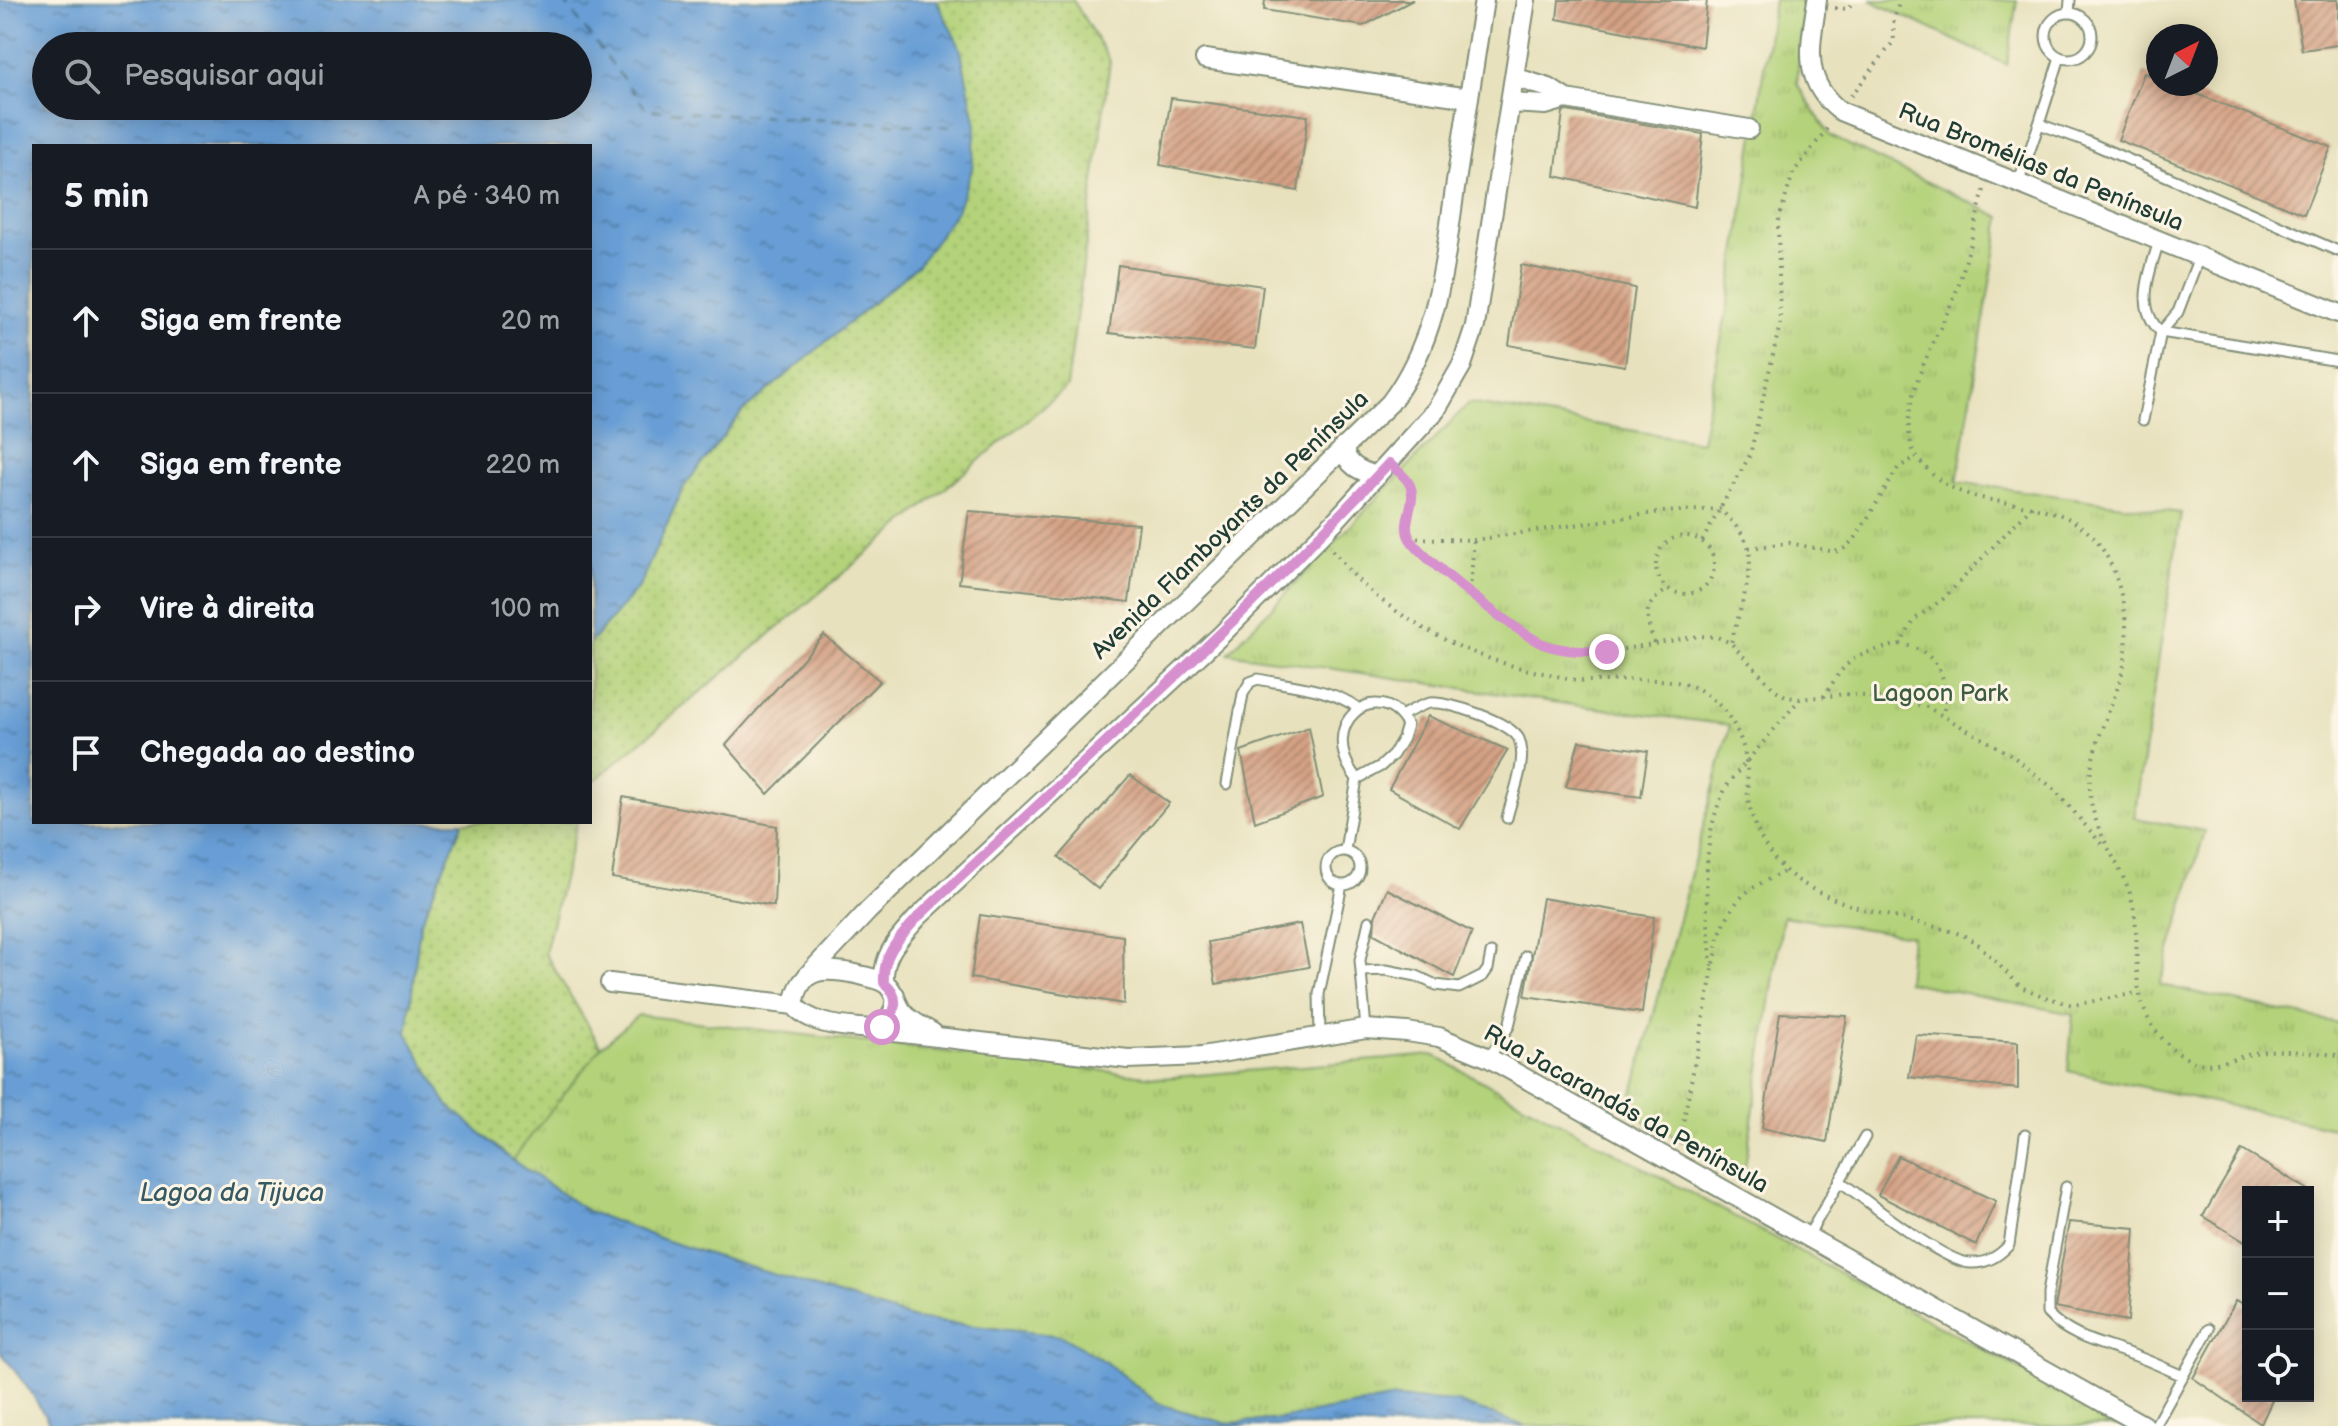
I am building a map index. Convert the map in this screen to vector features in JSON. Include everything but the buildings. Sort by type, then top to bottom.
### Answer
[{"type":"street","name":"Avenida Flamboyants da Península","points":[[807,976],[868,911],[1390,403],[1407,380],[1426,340],[1440,286],[1484,0]]},
{"type":"street","points":[[877,1030],[893,1014],[896,1005],[885,960],[918,917],[1221,635],[1320,536],[1436,410],[1462,365],[1475,326],[1526,0]]},
{"type":"street","name":"Rua Bromélias da Península","points":[[1817,0],[1810,55],[1813,74],[1824,99],[1840,111],[2338,313]]},
{"type":"street","points":[[1205,59],[1469,98]]},
{"type":"street","points":[[1514,77],[1549,88],[1566,99],[1749,129]]},
{"type":"street","points":[[1510,103],[1546,105],[1566,99]]},
{"type":"street","points":[[1343,447],[1352,464],[1361,471],[1383,469]]},
{"type":"street","points":[[794,1005],[796,993],[807,976],[822,970],[876,979],[890,989]]},
{"type":"street","name":"Rua Jacarandás da Península","points":[[610,983],[794,1005],[804,1015],[820,1022],[1128,1059],[1202,1056],[1320,1034],[1366,1029],[1439,1037],[1489,1058],[2145,1426]]},
{"type":"street","name":"Rua Jacarandás da Península","points":[[890,989],[904,1013],[939,1036]]},
{"type":"lane","points":[[2069,13],[2070,0]]},
{"type":"lane","points":[[2069,13],[2085,20],[2090,27],[2090,45],[2078,57],[2060,57],[2048,45],[2048,27],[2060,15],[2069,13]]},
{"type":"lane","points":[[2018,184],[2060,57]]},
{"type":"lane","points":[[2039,124],[2086,141],[2338,251]]},
{"type":"lane","points":[[2159,241],[2147,283],[2145,305],[2150,322],[2161,332],[2338,361]]},
{"type":"lane","points":[[2143,420],[2161,332],[2178,312],[2199,257]]},
{"type":"lane","points":[[1227,784],[1243,694],[1250,682],[1258,679],[1314,690],[1344,698],[1358,708]]},
{"type":"lane","points":[[1401,716],[1431,703],[1453,706],[1510,727],[1519,740],[1521,759],[1507,818]]},
{"type":"lane","points":[[1345,850],[1357,779],[1348,767],[1342,747],[1343,734],[1350,717],[1358,708],[1370,704],[1390,709],[1401,716],[1407,725],[1403,738],[1393,755],[1381,766],[1357,779]]},
{"type":"lane","points":[[1345,850],[1358,858],[1360,873],[1350,884],[1342,885],[1329,877],[1326,862],[1337,851],[1345,850]]},
{"type":"lane","points":[[1320,1034],[1319,994],[1342,885]]},
{"type":"lane","points":[[1366,1029],[1360,960],[1369,921]]},
{"type":"lane","points":[[1361,971],[1386,970],[1417,976],[1436,985],[1459,988],[1483,976],[1488,969],[1491,953]]},
{"type":"lane","points":[[1489,1058],[1509,1026],[1526,956]]},
{"type":"lane","points":[[1841,1182],[1891,1220],[1943,1252],[1967,1263],[1981,1262],[1999,1256],[2009,1245],[2025,1135]]},
{"type":"lane","points":[[1808,1236],[1865,1137]]},
{"type":"lane","points":[[2066,1187],[2047,1293],[2047,1313],[2058,1324],[2091,1342],[2183,1376]]},
{"type":"lane","points":[[2155,1426],[2209,1329]]},
{"type":"path","points":[[1702,541],[1750,455],[1780,324],[1778,223],[1793,173],[1894,41],[1893,23],[1900,0]]},
{"type":"path","points":[[1989,172],[1957,289],[1910,403],[1909,436],[1916,457],[1940,483],[1964,494],[2033,505],[2061,514],[2087,532],[2104,554],[2119,587],[2126,626],[2124,665],[2094,750],[2089,786],[2093,817],[2128,888],[2136,924],[2137,993],[2150,1025],[2174,1053],[2199,1063],[2262,1051],[2338,1055]]},
{"type":"path","points":[[1749,548],[1789,543],[1835,552],[1845,548],[1856,537],[1898,468],[1916,457]]},
{"type":"path","points":[[1383,469],[1408,481],[1412,489],[1406,526],[1409,538],[1426,559],[1520,632],[1544,645],[1570,651],[1607,652],[1699,636],[1717,637],[1731,643],[1774,689],[1787,697],[1800,699],[1846,694],[1927,707],[2010,754],[2054,789],[2109,853]]},
{"type":"path","points":[[1900,644],[1915,619],[1943,599],[2033,505]]},
{"type":"path","points":[[1409,538],[1474,540],[1661,512],[1720,509]]},
{"type":"path","points":[[1720,509],[1749,548],[1749,567],[1731,643]]},
{"type":"path","points":[[1320,536],[1366,588],[1407,619],[1456,645],[1508,667],[1586,681],[1677,681],[1697,688],[1729,716],[1740,734],[1753,823],[1774,858],[1786,871],[1824,897],[1963,935],[1979,945],[2021,987],[2045,997],[2073,1005],[2137,993]]},
{"type":"path","points":[[1684,536],[1702,541],[1709,547],[1715,565],[1710,582],[1686,595],[1669,589],[1658,575],[1657,557],[1661,549],[1668,542],[1684,536]]},
{"type":"path","points":[[1470,591],[1474,540]]},
{"type":"path","points":[[1654,644],[1646,616],[1657,596],[1669,589]]},
{"type":"path","points":[[1824,697],[1841,667],[1854,657],[1900,644],[1913,647],[1935,662],[1944,677],[1947,692],[1943,716]]},
{"type":"path","points":[[1713,970],[1705,903],[1713,816],[1720,796],[1746,761],[1800,699]]},
{"type":"path","points":[[1675,1164],[1720,933],[1730,909],[1743,894],[1786,871]]},
{"type":"green space","points":[[936,0],[1073,0],[1110,61],[1067,387],[592,782],[592,641],[639,587],[683,488],[742,412],[918,265],[940,5]]},
{"type":"green space","name":"Lagoon Park","points":[[1774,0],[1804,0],[1797,84],[1830,136],[2001,217],[1957,482],[2181,513],[2134,818],[2205,831],[2160,985],[2338,1023],[2338,1129],[2068,1071],[2073,1014],[1907,982],[1911,936],[1783,916],[1744,1174],[1628,1112],[1730,725],[1573,705],[1228,653],[1469,403],[1701,442],[1731,289]]},
{"type":"green space","points":[[1870,0],[2017,0],[2007,65]]},
{"type":"green space","points":[[462,824],[577,824],[545,953],[601,1047],[1525,1426],[1457,1403],[1395,1398],[1274,1420],[1061,1336],[994,1326],[512,1160],[446,1104],[407,1033],[420,924]]},
{"type":"green space","points":[[638,1015],[1163,1078],[1433,1055],[2126,1426],[1525,1426],[1457,1403],[1395,1398],[1274,1420],[1225,1423],[1159,1404],[1104,1361],[1061,1336],[914,1319],[667,1241],[587,1211],[512,1160],[601,1047]]},
{"type":"water","name":"Lagoa da Tijuca","points":[[0,0],[936,0],[960,47],[976,125],[972,169],[957,210],[918,265],[742,412],[683,488],[639,587],[592,641],[592,144],[32,144],[32,824],[462,824],[420,924],[407,1033],[447,1104],[512,1160],[587,1211],[667,1241],[914,1319],[1061,1336],[1104,1361],[1159,1404],[1225,1423],[1274,1420],[1395,1398],[1457,1402],[1525,1426],[51,1426],[0,1351]]},
{"type":"ferry route","points":[[563,0],[587,32]]},
{"type":"ferry route","points":[[592,38],[647,110],[957,127]]},
{"type":"route","points":[[882,1027],[896,1005],[895,995],[884,983],[885,960],[918,917],[1221,635],[1389,463],[1412,489],[1406,526],[1409,538],[1426,559],[1520,632],[1544,645],[1570,651],[1607,652]]}]
